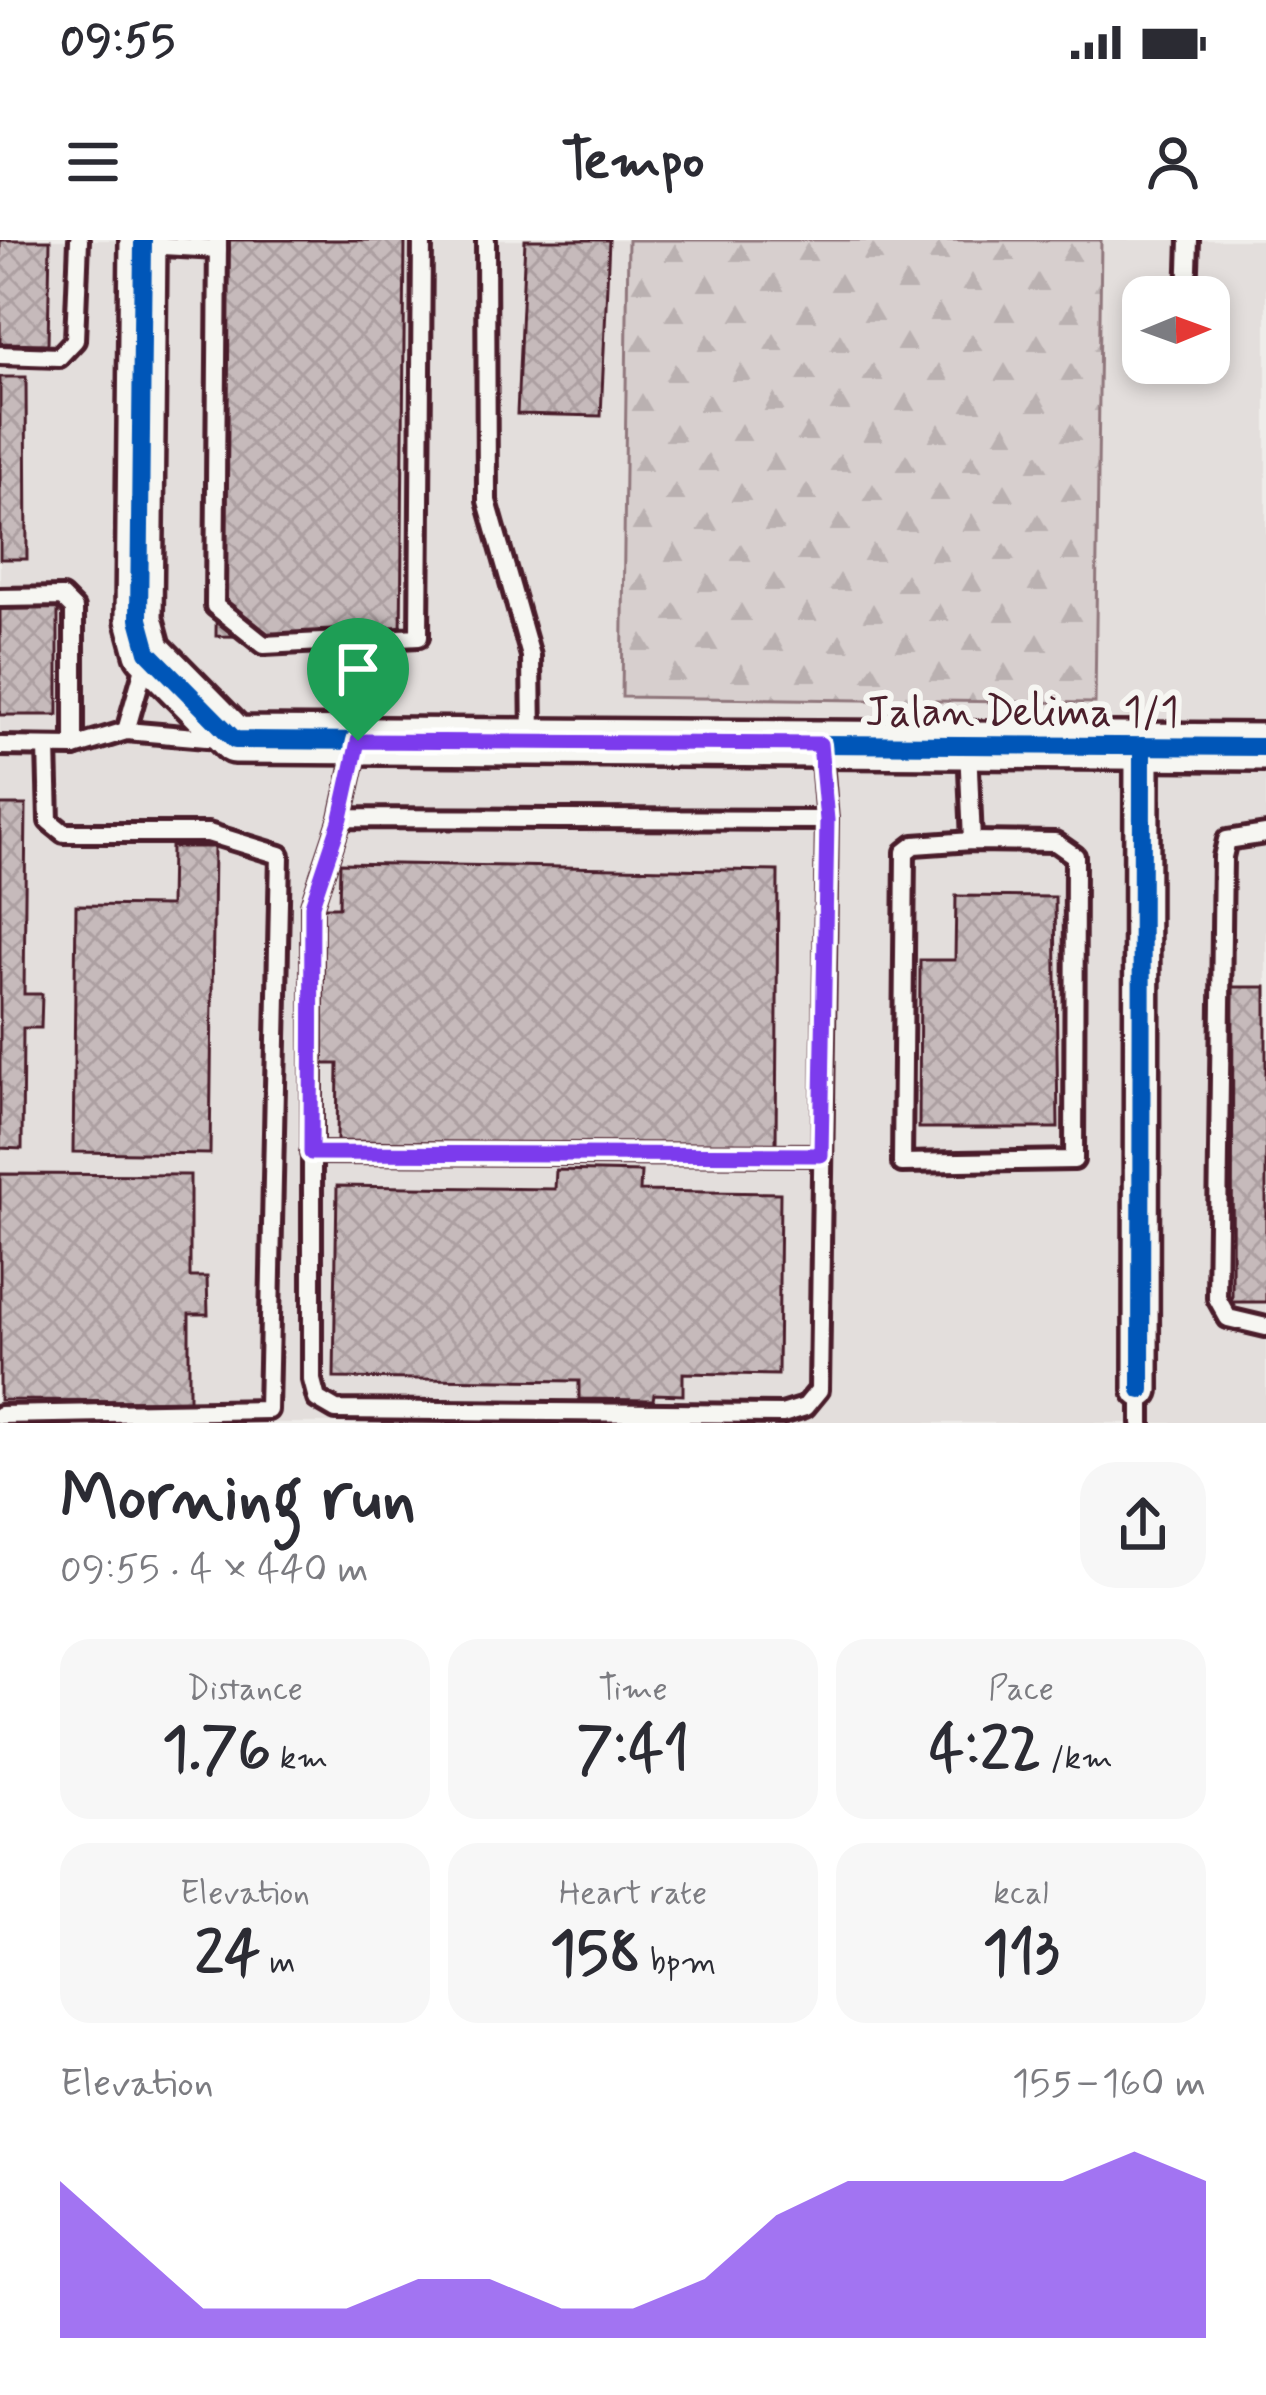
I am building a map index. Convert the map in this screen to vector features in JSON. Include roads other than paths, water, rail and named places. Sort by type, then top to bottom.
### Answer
[{"type":"street","points":[[143,243],[140,619],[148,652],[235,740]]},
{"type":"street","name":"Jalan Delima 1/1","points":[[235,740],[1266,747]]},
{"type":"street","points":[[1141,1406],[1145,1284],[1142,746]]},
{"type":"lane","points":[[0,356],[58,357],[75,340],[79,240]]},
{"type":"lane","points":[[143,243],[218,244],[214,606],[263,645],[419,637],[422,240]]},
{"type":"lane","points":[[486,240],[487,501],[531,656],[532,742]]},
{"type":"lane","points":[[1188,276],[1190,240]]},
{"type":"lane","points":[[0,598],[62,597],[74,610],[74,747]]},
{"type":"lane","points":[[126,731],[148,652]]},
{"type":"lane","points":[[0,746],[74,747],[126,731],[235,740]]},
{"type":"lane","points":[[358,741],[341,818],[312,905],[312,1381],[317,1400],[335,1410],[782,1414],[805,1407],[819,1390],[827,820],[820,744]]},
{"type":"lane","points":[[968,745],[972,841]]},
{"type":"lane","points":[[0,1415],[268,1410],[280,855],[208,833],[64,833],[49,821],[47,747]]},
{"type":"lane","points":[[341,818],[827,820]]},
{"type":"lane","points":[[1266,835],[1227,840],[1223,857],[1216,1298],[1228,1318],[1266,1327]]},
{"type":"lane","points":[[972,841],[1055,842],[1075,856],[1074,1160],[902,1163],[905,852],[914,845],[972,841]]},
{"type":"lane","points":[[311,1153],[821,1155]]}]
